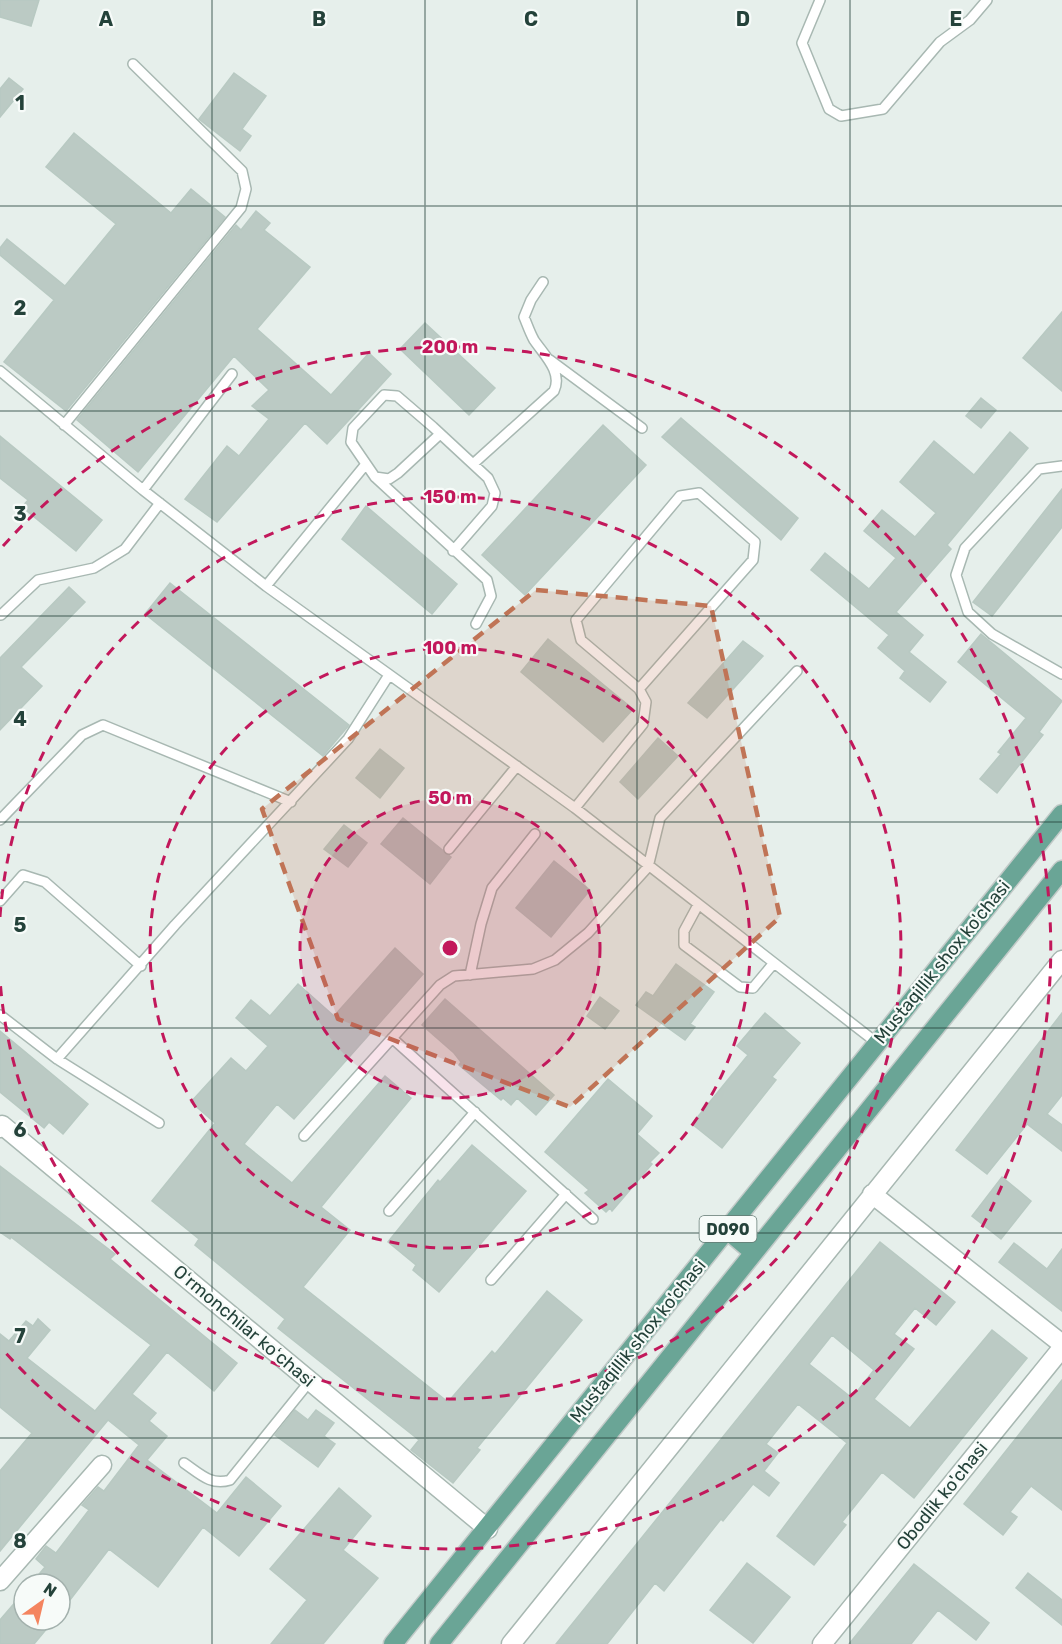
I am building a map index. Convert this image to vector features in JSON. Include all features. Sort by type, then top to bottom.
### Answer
[{"type":"main road","name":"Mustaqillik shox ko'chasi","points":[[393,1644],[1062,814]]},
{"type":"main road","name":"Mustaqillik shox ko'chasi","points":[[439,1644],[1062,870]]},
{"type":"main road","points":[[727,1230],[753,1252]]},
{"type":"street","points":[[511,1644],[1062,960]]},
{"type":"street","name":"Oʻrmonchilar koʻchasi","points":[[0,1128],[2,1125],[488,1529]]},
{"type":"street","points":[[872,1194],[1062,1346]]},
{"type":"street","name":"Obodlik ko'chasi","points":[[822,1644],[1062,1346]]},
{"type":"street","points":[[0,1581],[102,1465]]},
{"type":"lane","points":[[820,0],[802,43],[829,109],[841,116],[883,109],[940,42],[970,20],[987,0]]},
{"type":"lane","points":[[64,425],[241,208],[246,189],[242,171],[133,64]]},
{"type":"lane","points":[[473,464],[554,391],[558,384],[557,375],[533,338],[524,317],[531,300],[543,282]]},
{"type":"lane","points":[[546,356],[642,428]]},
{"type":"lane","points":[[0,371],[143,490],[266,586],[575,808],[877,1043]]},
{"type":"lane","points":[[143,490],[232,374]]},
{"type":"lane","points":[[453,551],[492,506],[495,493],[488,478],[397,396],[384,395],[353,428],[351,442],[375,477],[453,551],[487,580],[491,596],[476,624]]},
{"type":"lane","points":[[375,477],[389,479],[440,434]]},
{"type":"lane","points":[[266,586],[366,464]]},
{"type":"lane","points":[[1062,466],[1039,469],[965,548],[956,575],[968,612],[992,634],[1062,674]]},
{"type":"lane","points":[[575,808],[642,724],[646,702],[639,689],[581,640],[576,620],[681,496],[699,493],[756,542],[753,560],[639,689]]},
{"type":"lane","points":[[1,615],[38,580],[94,568],[125,549],[160,503]]},
{"type":"lane","points":[[304,1136],[440,985],[454,976],[533,969],[555,960],[588,933],[648,867],[660,818],[797,671]]},
{"type":"lane","points":[[57,1059],[175,925],[348,739],[389,675]]},
{"type":"lane","points":[[0,820],[82,735],[103,725],[291,802]]},
{"type":"lane","points":[[449,849],[516,766]]},
{"type":"lane","points":[[470,975],[481,924],[492,888],[535,834]]},
{"type":"lane","points":[[0,902],[23,875],[45,882],[141,966]]},
{"type":"lane","points":[[698,905],[684,931],[684,945],[740,987],[753,988],[773,964]]},
{"type":"lane","points":[[0,1015],[57,1059],[159,1123]]},
{"type":"lane","points":[[392,1038],[593,1219]]},
{"type":"lane","points":[[389,1211],[475,1112]]},
{"type":"lane","points":[[491,1280],[566,1194]]},
{"type":"lane","points":[[184,1463],[210,1481],[220,1483],[230,1480],[310,1381]]},
{"type":"highlighted area","points":[[536,590],[711,606],[780,917],[570,1107],[338,1019],[262,809]]},
{"type":"building","points":[[0,0],[39,0],[31,26],[0,17]]},
{"type":"building","points":[[234,73],[266,96],[242,129],[251,136],[240,151],[199,119]]},
{"type":"building","points":[[9,78],[23,89],[0,117],[0,89]]},
{"type":"building","points":[[74,133],[171,213],[191,189],[225,217],[66,411],[4,362],[54,300],[0,255],[0,248],[7,239],[65,286],[116,224],[46,167]]},
{"type":"building","points":[[256,211],[270,223],[264,230],[310,267],[257,329],[331,395],[369,353],[391,374],[327,444],[305,423],[217,522],[185,499],[227,446],[239,456],[269,419],[252,406],[269,390],[234,356],[138,472],[77,420],[236,225],[241,230]]},
{"type":"building","points":[[1062,312],[1062,391],[1023,358]]},
{"type":"building","points":[[425,323],[495,388],[469,415],[400,349]]},
{"type":"building","points":[[981,398],[996,410],[981,428],[966,416]]},
{"type":"building","points":[[681,418],[798,518],[781,540],[662,437]]},
{"type":"building","points":[[603,425],[646,465],[525,595],[482,555]]},
{"type":"building","points":[[1010,432],[1028,448],[947,545],[951,549],[896,612],[923,635],[909,652],[946,682],[930,702],[900,678],[905,671],[878,648],[889,635],[811,570],[825,553],[869,589],[896,558],[864,531],[882,510],[915,537],[936,513],[900,482],[934,441],[974,475]]},
{"type":"building","points":[[0,436],[102,520],[76,551],[22,507],[28,500],[0,478]]},
{"type":"building","points":[[1062,489],[1062,527],[992,616],[973,602]]},
{"type":"building","points":[[366,506],[457,584],[432,614],[342,539]]},
{"type":"building","points":[[170,583],[349,725],[323,756],[145,614]]},
{"type":"building","points":[[69,587],[85,602],[21,667],[42,686],[0,730],[0,658]]},
{"type":"building","points":[[981,634],[1062,701],[1039,732],[1043,735],[997,793],[980,779],[1001,754],[998,752],[1026,718],[958,662]]},
{"type":"building","points":[[548,639],[633,709],[603,742],[521,672]]},
{"type":"building","points":[[743,641],[763,656],[707,718],[688,703]]},
{"type":"building","points":[[658,738],[678,756],[638,799],[620,782]]},
{"type":"building","points":[[380,749],[404,768],[380,798],[356,778]]},
{"type":"building","points":[[403,818],[451,857],[430,884],[381,844]]},
{"type":"building","points":[[344,825],[367,843],[348,867],[324,849]]},
{"type":"building","points":[[554,861],[590,890],[551,937],[516,908]]},
{"type":"building","points":[[395,948],[423,974],[294,1119],[277,1104],[244,1144],[292,1183],[385,1076],[411,1098],[321,1207],[350,1230],[303,1287],[448,1402],[492,1351],[495,1354],[547,1291],[582,1320],[477,1448],[480,1450],[453,1483],[411,1450],[419,1440],[278,1328],[285,1319],[195,1245],[199,1239],[152,1201],[215,1123],[191,1102],[231,1058],[246,1071],[268,1046],[236,1018],[251,1000],[270,1016],[298,984],[334,1016]]},
{"type":"building","points":[[676,964],[714,992],[690,1024],[695,1027],[685,1040],[636,1005],[646,992],[653,996]]},
{"type":"building","points":[[600,997],[619,1011],[605,1029],[587,1016]]},
{"type":"building","points":[[445,999],[554,1095],[536,1115],[517,1098],[511,1105],[503,1098],[501,1100],[459,1065],[461,1062],[454,1053],[422,1025]]},
{"type":"building","points":[[765,1013],[800,1043],[772,1077],[776,1080],[722,1148],[692,1124],[748,1055],[737,1046]]},
{"type":"building","points":[[1062,1013],[1062,1095],[1047,1114],[1062,1125],[1062,1151],[1027,1124],[987,1174],[956,1150]]},
{"type":"building","points":[[0,1031],[88,1104],[63,1134],[49,1122],[44,1128],[0,1092]]},
{"type":"building","points":[[608,1079],[652,1116],[637,1134],[659,1153],[612,1211],[610,1208],[606,1212],[585,1193],[589,1190],[545,1152]]},
{"type":"building","points":[[472,1145],[526,1191],[439,1292],[413,1270],[416,1265],[388,1242],[438,1180],[440,1182]]},
{"type":"building","points":[[0,1166],[115,1254],[110,1259],[237,1363],[214,1391],[167,1352],[132,1394],[156,1413],[149,1421],[167,1436],[147,1460],[217,1513],[246,1477],[281,1506],[239,1556],[203,1527],[158,1587],[109,1549],[72,1597],[72,1572],[41,1572],[45,1567],[36,1559],[46,1546],[56,1553],[89,1510],[82,1505],[98,1487],[104,1491],[139,1445],[108,1420],[0,1551],[0,1471],[32,1433],[0,1407],[0,1334],[9,1341],[26,1321],[33,1326],[38,1319],[50,1330],[27,1358],[95,1411],[151,1345],[11,1237],[10,1239],[0,1232]]},
{"type":"building","points":[[1002,1177],[1031,1201],[1001,1239],[972,1216]]},
{"type":"building","points":[[880,1242],[955,1302],[936,1325],[915,1308],[894,1334],[914,1349],[874,1399],[910,1428],[992,1330],[1027,1358],[914,1498],[882,1472],[842,1522],[846,1525],[814,1565],[777,1536],[847,1443],[798,1404],[766,1444],[778,1453],[764,1471],[779,1483],[769,1496],[753,1484],[723,1521],[721,1519],[664,1591],[655,1583],[607,1644],[556,1644]],"holes":[[[832,1335],[874,1370],[852,1398],[809,1364]]]},
{"type":"building","points":[[1014,1243],[1047,1269],[1062,1249],[1062,1311],[999,1262]]},
{"type":"building","points":[[1062,1380],[1062,1510],[1031,1486],[1010,1512],[1017,1517],[1003,1535],[964,1504]]},
{"type":"building","points":[[295,1410],[308,1420],[316,1410],[334,1423],[324,1436],[335,1444],[318,1467],[275,1435]]},
{"type":"building","points":[[339,1488],[371,1516],[343,1550],[378,1578],[323,1644],[271,1644],[307,1600],[270,1569]]},
{"type":"building","points":[[747,1563],[790,1597],[753,1643],[710,1610]]},
{"type":"building","points":[[914,1564],[989,1623],[976,1640],[938,1610],[911,1644],[849,1644]]},
{"type":"building","points":[[1028,1573],[1062,1600],[1062,1625],[1016,1588]]},
{"type":"building","points":[[12,1606],[12,1632],[44,1632],[34,1644],[0,1644],[0,1620]]}]
